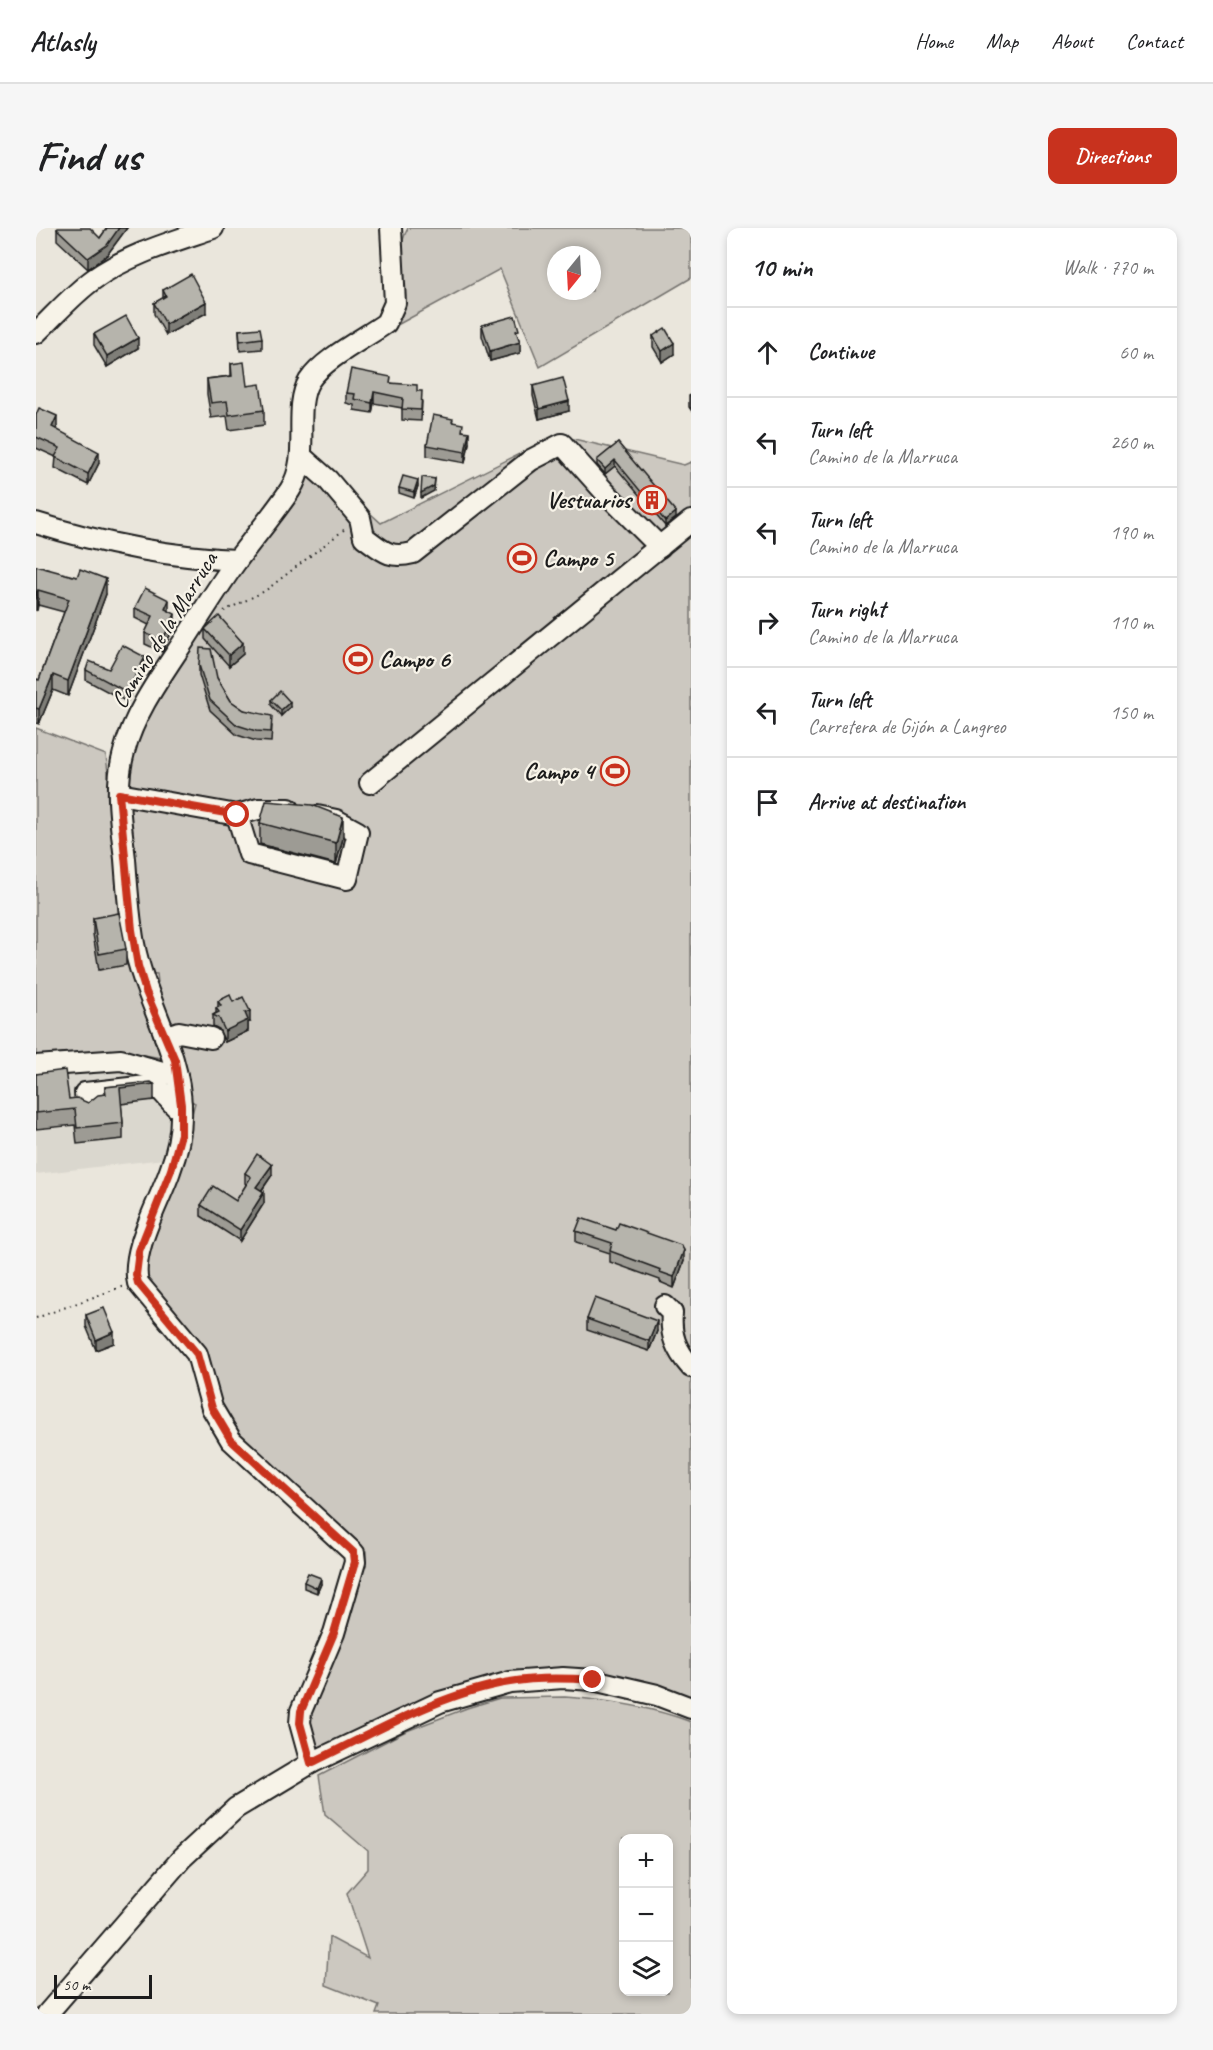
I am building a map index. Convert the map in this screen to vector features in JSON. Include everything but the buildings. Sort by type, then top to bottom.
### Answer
[{"type":"street","points":[[36,333],[92,280],[111,268],[136,255],[213,228]]},
{"type":"street","name":"Camino de la Marruca","points":[[138,1283],[136,1275],[139,1251],[171,1170],[181,1134],[181,1105],[175,1060],[146,992],[136,954],[119,794],[124,752],[136,722],[160,678],[237,560],[291,488],[302,458],[304,393],[310,380],[325,365],[386,323],[392,314],[395,297],[391,228]]},
{"type":"street","points":[[302,458],[328,480],[360,518],[364,537],[383,552],[397,557],[413,553],[531,460],[562,444],[604,491],[660,547]]},
{"type":"street","points":[[370,783],[691,521]]},
{"type":"street","points":[[36,522],[92,541],[153,553],[237,560]]},
{"type":"street","points":[[119,794],[237,815],[258,809],[282,808],[336,820],[358,832],[346,879],[249,854],[237,815]]},
{"type":"street","points":[[165,1037],[179,1032],[211,1038]]},
{"type":"street","points":[[36,1066],[121,1060],[177,1076]]},
{"type":"street","points":[[87,1107],[85,1093],[156,1085],[174,1106],[181,1105]]},
{"type":"street","points":[[138,1283],[197,1354],[212,1408],[231,1440],[354,1553],[355,1562],[334,1633],[301,1711],[300,1723],[311,1763]]},
{"type":"street","points":[[665,1306],[672,1312],[670,1329],[679,1352],[691,1367]]},
{"type":"street","points":[[47,2014],[182,1858],[236,1808],[311,1763],[440,1702],[510,1682],[563,1678],[593,1680],[657,1695],[691,1708]]},
{"type":"path","points":[[224,611],[265,591],[346,529],[364,537]]},
{"type":"path","points":[[36,1318],[138,1283]]},
{"type":"shaded area","points":[[408,228],[691,228],[691,278],[540,367],[500,269],[399,324],[403,305],[401,247]]},
{"type":"shaded area","points":[[557,435],[684,465],[691,462],[691,1700],[567,1671],[315,1753],[308,1731],[309,1711],[366,1562],[366,1551],[263,1461],[230,1428],[197,1342],[150,1289],[141,1266],[179,1161],[195,1103],[185,1098],[167,1024],[152,985],[158,982],[157,974],[146,973],[128,811],[133,804],[133,788],[125,781],[128,751],[161,683],[316,464],[381,523]]},
{"type":"shaded area","points":[[36,728],[106,755],[123,905],[167,1059],[122,1051],[89,1052],[36,1059]]},
{"type":"shaded area","points":[[127,1067],[169,1084],[166,1107],[174,1121],[164,1159],[36,1174],[36,1073]]},
{"type":"shaded area","points":[[565,1697],[645,1708],[691,1722],[691,2014],[376,2014],[379,2006],[326,1985],[329,1937],[368,1958],[347,1893],[368,1869],[368,1851],[325,1814],[319,1776],[404,1732],[500,1698]]},
{"type":"place","name":"Vestuarios","points":[[652,500]]},
{"type":"place","name":"Campo 5","points":[[522,558]]},
{"type":"place","name":"Campo 6","points":[[358,659]]},
{"type":"place","name":"Campo 4","points":[[615,771]]},
{"type":"route","points":[[237,815],[119,794],[132,930],[138,966],[146,992],[175,1060],[181,1105],[181,1134],[171,1170],[139,1251],[136,1275],[144,1293],[197,1354],[203,1368],[212,1408],[231,1440],[354,1553],[355,1562],[334,1633],[301,1711],[300,1723],[311,1763],[440,1702],[486,1688],[510,1682],[533,1680],[563,1678],[593,1680]]}]
